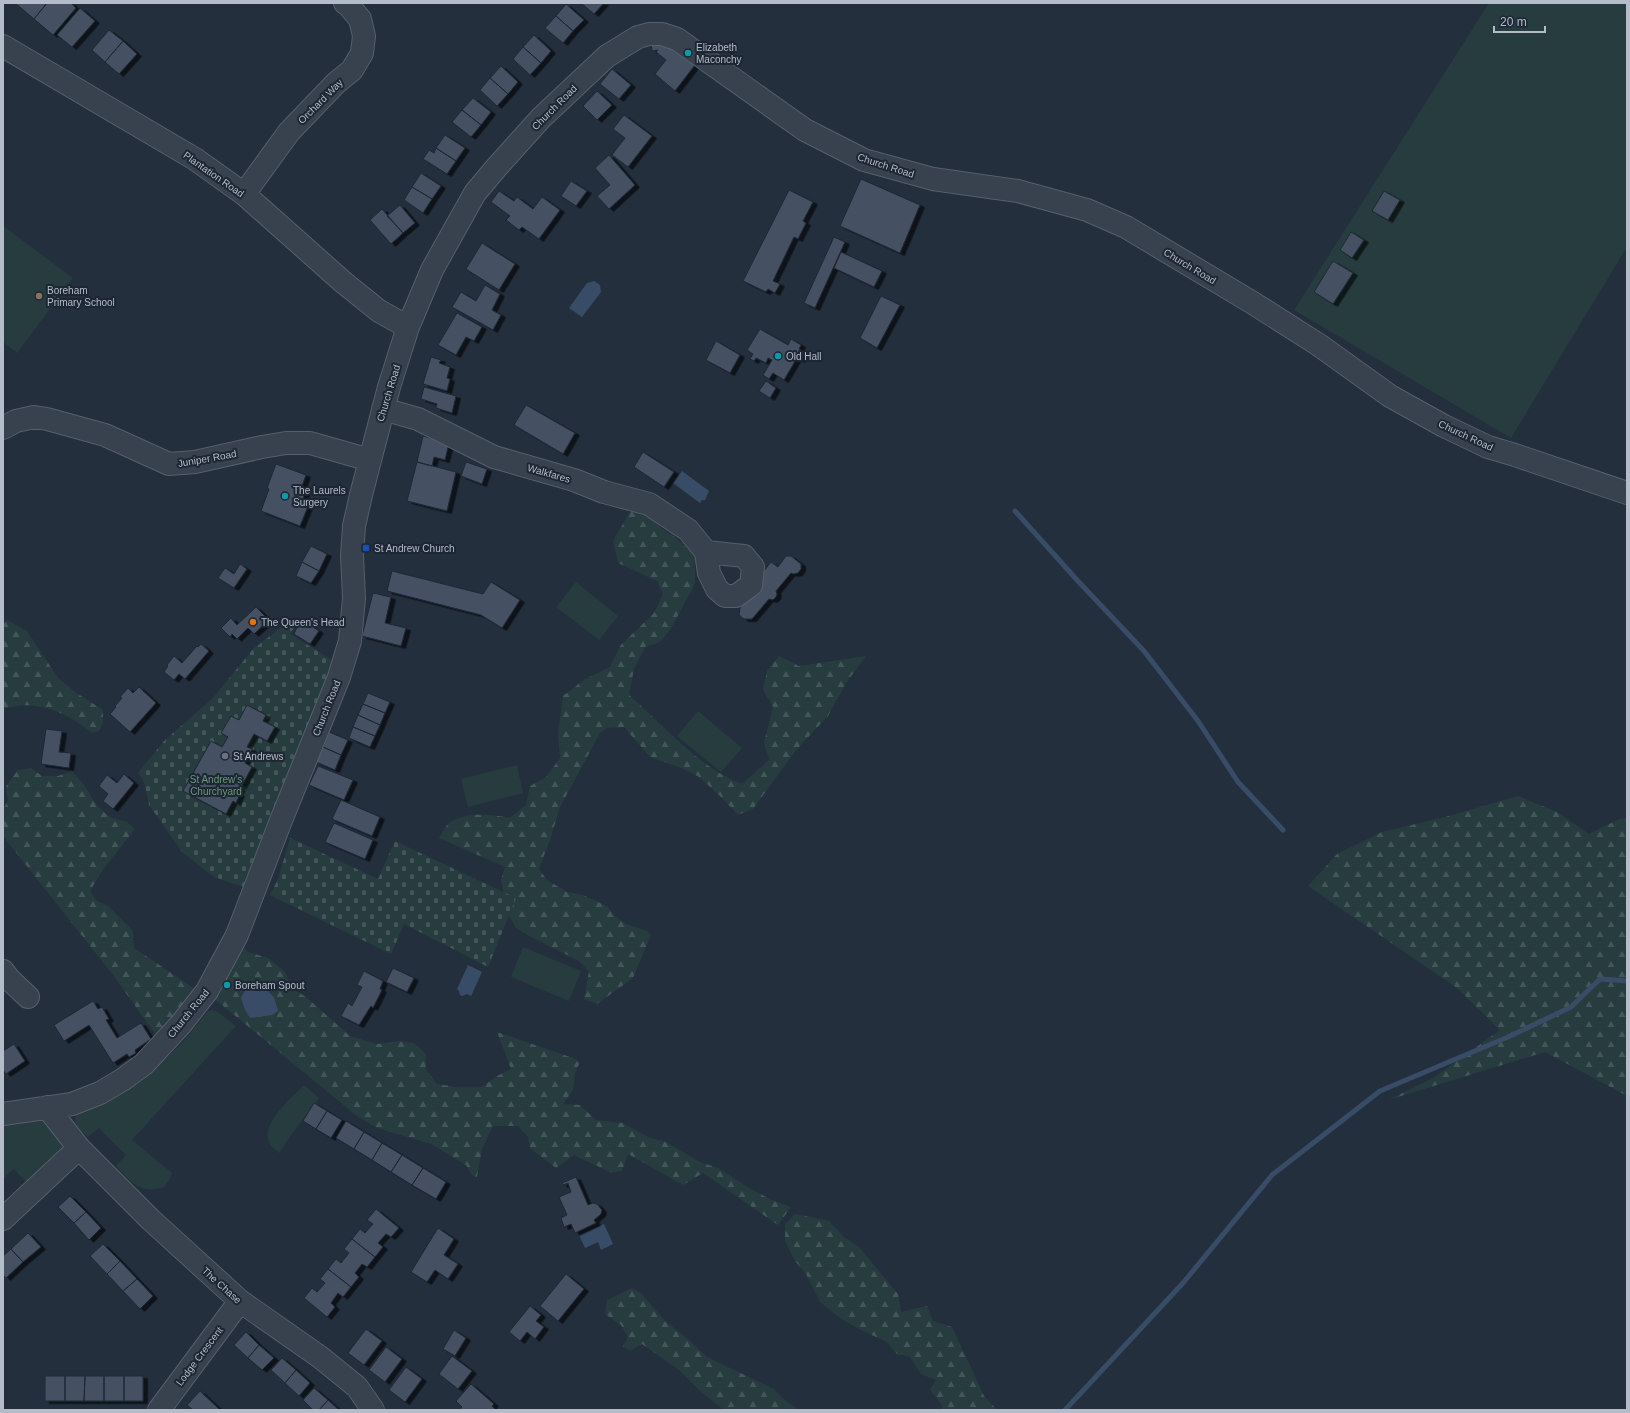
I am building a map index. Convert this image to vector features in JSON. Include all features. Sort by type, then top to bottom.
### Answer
[{"type":"street","name":"Orchard Way","points":[[244,194],[289,132],[336,83],[352,70],[362,53],[364,36],[360,20],[345,3]]},
{"type":"street","name":"Church Road","points":[[3,1114],[72,1104],[100,1093],[122,1080],[144,1064],[181,1024],[204,996],[237,935],[288,801],[339,677],[350,641],[354,598],[352,554],[354,526],[383,408],[408,327],[432,270],[459,220],[476,193],[496,168],[541,118],[607,56],[638,37],[649,34],[662,34],[677,39],[805,130],[864,160],[933,179],[1018,191],[1087,210],[1126,228],[1246,299],[1319,345],[1390,396],[1444,426],[1488,447],[1627,493]]},
{"type":"street","name":"Plantation Road","points":[[3,46],[195,159],[244,194],[349,287],[379,311],[408,327]]},
{"type":"street","name":"Walkfares","points":[[383,408],[418,419],[494,457],[574,480],[604,492],[649,504],[688,530],[706,552]]},
{"type":"street","name":"Juniper Road","points":[[3,428],[16,421],[34,417],[47,419],[105,435],[169,464],[195,462],[262,446],[286,443],[310,443],[370,460]]},
{"type":"street","points":[[3,971],[9,979],[28,997]]},
{"type":"street","name":"The Chase","points":[[47,1107],[79,1148],[151,1220],[240,1301],[320,1357],[357,1387],[372,1410]]},
{"type":"street","points":[[3,1219],[79,1148]]},
{"type":"street","name":"Lodge Crescent","points":[[159,1410],[240,1301]]},
{"type":"green space","points":[[1489,3],[1627,3],[1627,247],[1511,438],[1294,310]]},
{"type":"green space","points":[[3,226],[73,278],[17,353],[3,342]]},
{"type":"green space","points":[[631,510],[650,516],[662,529],[672,535],[695,555],[695,584],[670,630],[660,642],[645,647],[634,669],[629,695],[682,745],[710,767],[742,784],[769,760],[764,743],[773,707],[763,689],[767,671],[779,656],[799,666],[866,656],[846,683],[828,716],[797,749],[753,809],[738,815],[699,777],[684,769],[650,757],[624,727],[607,728],[600,733],[560,807],[539,869],[547,880],[567,892],[583,895],[607,906],[613,914],[626,924],[647,931],[651,935],[633,978],[597,1004],[584,999],[589,971],[579,961],[516,928],[507,912],[501,880],[505,867],[439,838],[447,825],[460,817],[495,815],[510,818],[526,805],[530,786],[546,777],[560,758],[558,732],[563,696],[585,679],[610,667],[620,646],[654,613],[663,594],[657,581],[618,563],[613,541]]},
{"type":"green space","points":[[576,582],[618,616],[599,640],[556,607]]},
{"type":"green space","points":[[7,620],[27,631],[58,678],[75,692],[103,710],[103,723],[99,731],[92,733],[82,725],[61,713],[39,706],[15,706],[3,709],[3,625]]},
{"type":"green space","name":"St Andrew's Churchyard","points":[[286,624],[295,626],[290,634],[335,662],[247,888],[214,877],[182,852],[149,805],[143,780],[138,773],[164,741],[213,698],[253,649]]},
{"type":"green space","points":[[698,711],[742,748],[721,772],[677,736]]},
{"type":"green space","points":[[517,765],[523,793],[468,807],[461,779]]},
{"type":"green space","points":[[31,768],[42,776],[58,776],[72,771],[84,785],[98,807],[110,817],[127,822],[135,829],[104,868],[90,891],[96,900],[108,906],[133,931],[134,948],[198,991],[159,1039],[113,975],[3,836],[3,810],[8,800],[6,786],[18,770]]},
{"type":"green space","points":[[1518,796],[1557,812],[1589,834],[1619,819],[1627,818],[1627,1096],[1545,1052],[1388,1100],[1433,1078],[1500,1030],[1457,988],[1308,886],[1337,854],[1382,832],[1445,817]]},
{"type":"green space","points":[[290,838],[378,879],[395,841],[516,898],[488,967],[404,924],[391,954],[270,895],[278,879]]},
{"type":"green space","points":[[239,944],[248,952],[268,958],[286,973],[290,987],[306,997],[350,1036],[377,1044],[399,1041],[414,1043],[426,1054],[426,1069],[437,1084],[456,1087],[482,1087],[497,1076],[511,1069],[497,1032],[573,1058],[580,1062],[575,1073],[573,1090],[563,1104],[580,1105],[596,1120],[623,1123],[650,1138],[666,1142],[700,1162],[718,1168],[749,1188],[772,1200],[791,1207],[778,1225],[703,1173],[683,1185],[628,1154],[622,1171],[612,1173],[574,1155],[556,1168],[530,1148],[528,1137],[518,1126],[493,1126],[482,1149],[477,1177],[472,1175],[466,1165],[431,1144],[377,1128],[357,1116],[211,996]]},
{"type":"green space","points":[[523,947],[581,971],[569,1001],[511,977]]},
{"type":"green space","points":[[212,1010],[218,1012],[236,1026],[132,1140],[172,1173],[170,1179],[164,1187],[148,1189],[137,1186],[131,1182],[116,1166],[126,1155],[99,1128],[88,1137],[78,1127],[75,1120],[76,1116],[84,1109],[141,1082],[182,1043],[208,1011]]},
{"type":"green space","points":[[304,1085],[319,1098],[279,1153],[272,1147],[268,1139],[270,1125],[274,1117],[286,1102]]},
{"type":"green space","points":[[47,1107],[68,1145],[27,1183],[14,1169],[3,1179],[3,1114]]},
{"type":"green space","points":[[795,1214],[829,1221],[844,1237],[859,1247],[898,1294],[901,1312],[927,1306],[933,1321],[952,1327],[984,1396],[997,1410],[943,1410],[941,1404],[930,1390],[936,1380],[921,1374],[910,1357],[897,1354],[887,1342],[841,1319],[820,1302],[806,1274],[795,1261],[785,1241],[785,1224]]},
{"type":"green space","points":[[632,1288],[642,1294],[665,1321],[707,1357],[774,1389],[783,1399],[799,1410],[724,1410],[701,1392],[679,1370],[642,1344],[630,1351],[623,1346],[628,1337],[621,1325],[605,1314],[607,1300]]},
{"type":"water","points":[[594,281],[600,285],[601,292],[582,317],[569,308],[587,283]]},
{"type":"water","points":[[682,471],[709,491],[705,500],[702,500],[700,503],[673,483]]},
{"type":"water","points":[[468,965],[482,972],[471,996],[467,994],[462,996],[457,989]]},
{"type":"water","points":[[248,985],[261,985],[274,997],[278,1011],[272,1015],[250,1018],[245,1010],[241,998]]},
{"type":"water","points":[[604,1224],[613,1244],[601,1250],[598,1242],[585,1248],[579,1235]]},
{"type":"building","points":[[15,3],[47,3],[34,19]]},
{"type":"building","points":[[47,3],[71,3],[76,8],[53,35],[34,19]]},
{"type":"building","points":[[581,3],[604,3],[594,14]]},
{"type":"building","points":[[566,4],[584,20],[573,31],[556,16]]},
{"type":"building","points":[[80,8],[95,21],[72,47],[57,35]]},
{"type":"building","points":[[556,16],[573,31],[563,43],[545,28]]},
{"type":"building","points":[[109,30],[123,41],[105,62],[92,50]]},
{"type":"building","points":[[534,35],[551,51],[541,63],[523,47]]},
{"type":"building","points":[[123,41],[137,54],[119,74],[105,62]]},
{"type":"building","points":[[665,42],[698,61],[675,91],[655,74],[666,60],[656,52],[658,50],[652,51],[651,43]]},
{"type":"building","points":[[523,47],[541,63],[530,75],[513,59]]},
{"type":"building","points":[[501,66],[518,82],[508,94],[490,78]]},
{"type":"building","points":[[612,69],[631,85],[619,99],[600,84]]},
{"type":"building","points":[[490,78],[508,94],[497,106],[480,90]]},
{"type":"building","points":[[597,91],[612,105],[597,120],[583,106]]},
{"type":"building","points":[[473,98],[491,112],[481,125],[462,110]]},
{"type":"building","points":[[462,110],[481,125],[471,137],[452,122]]},
{"type":"building","points":[[624,115],[652,136],[628,167],[612,155],[625,138],[613,129]]},
{"type":"building","points":[[445,135],[465,148],[456,161],[436,148]]},
{"type":"building","points":[[436,148],[456,161],[447,174],[423,159],[429,150],[434,153]]},
{"type":"building","points":[[609,155],[635,185],[609,209],[597,196],[610,185],[595,168]]},
{"type":"building","points":[[421,173],[441,186],[432,199],[412,187]]},
{"type":"building","points":[[861,179],[920,205],[900,253],[840,226]]},
{"type":"building","points":[[571,181],[587,191],[576,206],[561,196]]},
{"type":"building","points":[[412,187],[432,199],[423,213],[404,200]]},
{"type":"building","points":[[789,190],[813,202],[803,221],[806,223],[798,239],[794,237],[773,281],[780,284],[775,293],[768,289],[766,292],[743,281]]},
{"type":"building","points":[[499,191],[514,201],[517,197],[533,209],[542,197],[560,210],[539,239],[522,227],[519,230],[506,220],[510,216],[491,202]]},
{"type":"building","points":[[1384,191],[1400,200],[1388,220],[1372,211]]},
{"type":"building","points":[[400,205],[415,223],[403,233],[387,216]]},
{"type":"building","points":[[382,209],[403,233],[391,244],[370,220]]},
{"type":"building","points":[[1351,232],[1364,240],[1352,258],[1340,250]]},
{"type":"building","points":[[834,237],[845,242],[815,308],[804,303]]},
{"type":"building","points":[[482,243],[515,264],[499,290],[466,269]]},
{"type":"building","points":[[841,252],[882,271],[874,287],[834,268]]},
{"type":"building","points":[[1333,261],[1353,273],[1333,304],[1314,292]]},
{"type":"building","points":[[485,285],[500,294],[492,310],[501,315],[493,330],[452,307],[461,292],[476,301]]},
{"type":"building","points":[[881,296],[900,305],[877,348],[860,338]]},
{"type":"building","points":[[457,313],[482,327],[474,341],[466,337],[456,355],[438,345]]},
{"type":"building","name":"Old Hall","points":[[760,329],[788,345],[791,339],[801,345],[799,349],[805,353],[801,360],[797,358],[784,380],[773,373],[769,379],[763,375],[772,360],[768,358],[766,363],[756,358],[754,361],[750,359],[753,354],[747,350]]},
{"type":"building","points":[[716,341],[740,355],[730,373],[706,360]]},
{"type":"building","points":[[431,357],[441,360],[439,363],[450,367],[447,378],[450,379],[447,391],[423,384]]},
{"type":"building","points":[[766,381],[776,388],[770,398],[759,391]]},
{"type":"building","points":[[424,387],[456,396],[452,413],[436,408],[437,404],[421,399]]},
{"type":"building","points":[[526,405],[575,433],[563,454],[514,425]]},
{"type":"building","points":[[423,436],[449,443],[445,460],[434,457],[432,466],[417,462]]},
{"type":"building","points":[[643,452],[674,472],[664,487],[634,467]]},
{"type":"building","points":[[417,462],[456,472],[447,511],[407,501]]},
{"type":"building","points":[[466,462],[487,469],[482,484],[461,476]]},
{"type":"building","name":"The Laurels Surgery","points":[[276,464],[306,475],[301,489],[306,491],[302,501],[309,504],[300,526],[261,511],[269,489],[267,488]]},
{"type":"building","points":[[311,546],[327,554],[319,571],[302,562]]},
{"type":"building","points":[[786,556],[791,556],[801,564],[801,569],[798,573],[791,573],[776,591],[776,597],[773,600],[769,599],[752,619],[744,619],[739,615],[740,608],[744,603],[740,601],[771,562],[778,567]]},
{"type":"building","points":[[302,562],[319,571],[311,583],[296,576]]},
{"type":"building","points":[[240,564],[247,569],[234,588],[218,578],[225,568],[234,574]]},
{"type":"building","points":[[392,571],[483,594],[491,582],[520,600],[502,628],[481,615],[387,591]]},
{"type":"building","points":[[373,593],[391,597],[385,623],[406,628],[401,646],[362,636]]},
{"type":"building","name":"The Queen's Head","points":[[256,607],[269,620],[254,634],[248,628],[237,639],[232,634],[230,637],[221,628],[231,618],[237,625]]},
{"type":"building","points":[[301,619],[319,631],[310,644],[294,634]]},
{"type":"building","points":[[201,644],[209,651],[185,679],[179,674],[174,680],[164,672],[174,656],[182,663],[197,646],[198,647]]},
{"type":"building","points":[[139,687],[156,703],[130,732],[110,714],[122,698],[120,697],[128,688],[133,693]]},
{"type":"building","points":[[368,693],[390,702],[385,713],[363,704]]},
{"type":"building","points":[[363,704],[385,713],[380,725],[358,715]]},
{"type":"building","name":"St Andrews","points":[[247,705],[266,715],[263,721],[275,727],[267,741],[254,734],[247,747],[252,749],[245,763],[252,767],[238,793],[240,794],[236,803],[233,801],[226,814],[183,791],[211,741],[222,747],[228,737],[221,733],[231,716],[239,720]]},
{"type":"building","points":[[358,715],[380,725],[375,736],[353,727]]},
{"type":"building","points":[[353,727],[375,736],[370,747],[349,738]]},
{"type":"building","points":[[46,729],[62,731],[59,752],[71,753],[69,768],[41,764]]},
{"type":"building","points":[[329,732],[348,740],[341,755],[323,747]]},
{"type":"building","points":[[323,747],[341,755],[335,770],[316,762]]},
{"type":"building","points":[[318,766],[353,780],[344,800],[309,785]]},
{"type":"building","points":[[124,774],[134,783],[113,809],[103,801],[108,794],[99,786],[107,775],[117,783]]},
{"type":"building","points":[[341,800],[380,817],[372,836],[332,819]]},
{"type":"building","points":[[334,823],[373,840],[365,859],[325,842]]},
{"type":"building","points":[[393,968],[414,978],[407,992],[386,982]]},
{"type":"building","points":[[364,971],[383,981],[380,989],[382,990],[373,1008],[371,1006],[359,1025],[341,1016],[348,1003],[352,1006],[362,987],[357,985]]},
{"type":"building","points":[[93,1001],[98,1009],[102,1007],[109,1019],[106,1020],[117,1038],[141,1023],[151,1039],[135,1050],[136,1053],[129,1057],[127,1054],[113,1063],[89,1025],[64,1041],[54,1025]]},
{"type":"building","points":[[14,1044],[25,1061],[6,1074],[3,1070],[3,1051]]},
{"type":"building","points":[[314,1103],[327,1111],[316,1129],[303,1121]]},
{"type":"building","points":[[327,1111],[342,1120],[331,1138],[316,1129]]},
{"type":"building","points":[[346,1121],[364,1132],[354,1149],[336,1138]]},
{"type":"building","points":[[364,1132],[382,1143],[372,1160],[354,1149]]},
{"type":"building","points":[[382,1143],[402,1155],[391,1172],[372,1160]]},
{"type":"building","points":[[402,1155],[423,1168],[412,1185],[391,1172]]},
{"type":"building","points":[[423,1168],[446,1182],[436,1199],[412,1185]]},
{"type":"building","points":[[576,1177],[588,1205],[593,1203],[597,1204],[602,1210],[601,1214],[594,1220],[596,1223],[575,1233],[571,1224],[564,1227],[561,1218],[567,1215],[559,1197],[571,1192],[568,1183],[563,1185],[562,1183]]},
{"type":"building","points":[[70,1196],[86,1212],[74,1223],[58,1207]]},
{"type":"building","points":[[376,1209],[399,1228],[391,1237],[386,1234],[378,1243],[383,1247],[375,1257],[352,1239],[360,1229],[365,1233],[373,1224],[367,1220]]},
{"type":"building","points":[[86,1212],[101,1228],[89,1240],[74,1223]]},
{"type":"building","points":[[438,1228],[454,1239],[444,1255],[458,1264],[448,1279],[435,1270],[427,1282],[411,1272]]},
{"type":"building","points":[[28,1233],[41,1247],[23,1262],[11,1249]]},
{"type":"building","points":[[352,1239],[375,1257],[367,1267],[362,1264],[355,1273],[359,1277],[351,1287],[328,1269],[336,1259],[341,1263],[349,1253],[344,1249]]},
{"type":"building","points":[[103,1244],[120,1261],[107,1274],[90,1256]]},
{"type":"building","points":[[11,1249],[23,1262],[6,1278],[3,1275],[3,1256]]},
{"type":"building","points":[[120,1261],[137,1279],[123,1291],[107,1274]]},
{"type":"building","points":[[328,1269],[351,1287],[343,1297],[338,1293],[331,1303],[335,1307],[327,1317],[304,1298],[312,1288],[317,1292],[325,1283],[320,1279]]},
{"type":"building","points":[[566,1274],[584,1289],[558,1321],[540,1306]]},
{"type":"building","points":[[137,1279],[153,1296],[140,1309],[123,1291]]},
{"type":"building","points":[[530,1306],[541,1315],[536,1321],[544,1327],[535,1339],[527,1332],[520,1341],[509,1332]]},
{"type":"building","points":[[366,1329],[382,1341],[364,1365],[348,1353]]},
{"type":"building","points":[[454,1330],[466,1338],[455,1356],[443,1349]]},
{"type":"building","points":[[246,1332],[259,1345],[248,1358],[234,1345]]},
{"type":"building","points":[[259,1345],[274,1358],[262,1370],[248,1358]]},
{"type":"building","points":[[386,1347],[402,1359],[385,1382],[369,1370]]},
{"type":"building","points":[[452,1356],[472,1371],[458,1389],[439,1374]]},
{"type":"building","points":[[282,1358],[296,1370],[285,1383],[271,1370]]},
{"type":"building","points":[[406,1367],[422,1379],[405,1402],[389,1390]]},
{"type":"building","points":[[296,1370],[310,1383],[299,1396],[285,1383]]},
{"type":"building","points":[[45,1376],[65,1376],[65,1401],[45,1401]]},
{"type":"building","points":[[65,1376],[85,1376],[84,1401],[65,1401]]},
{"type":"building","points":[[85,1376],[104,1376],[104,1401],[84,1401]]},
{"type":"building","points":[[104,1376],[124,1376],[124,1401],[104,1401]]},
{"type":"building","points":[[124,1376],[143,1376],[143,1401],[124,1401]]},
{"type":"building","points":[[471,1384],[494,1404],[492,1406],[495,1409],[494,1410],[460,1410],[462,1407],[456,1401]]},
{"type":"building","points":[[314,1388],[328,1400],[319,1410],[313,1410],[303,1400]]},
{"type":"building","points":[[200,1391],[219,1410],[193,1410],[187,1405]]},
{"type":"building","points":[[328,1400],[339,1410],[319,1410]]},
{"type":"waterway","points":[[1015,511],[1144,651],[1198,721],[1238,782],[1283,830]]},
{"type":"waterway","points":[[1065,1410],[1183,1283],[1272,1175],[1380,1091],[1508,1037],[1571,1007],[1600,979],[1627,981]]},
{"type":"place","name":"Elizabeth Maconchy","points":[[688,53]]},
{"type":"place","name":"Boreham Primary School","points":[[39,296]]},
{"type":"place","name":"Old Hall","points":[[778,356]]},
{"type":"place","name":"The Laurels Surgery","points":[[285,496]]},
{"type":"place","name":"St Andrew Church","points":[[366,548]]},
{"type":"place","name":"The Queen's Head","points":[[253,622]]},
{"type":"place","name":"St Andrews","points":[[225,756]]},
{"type":"place","name":"Boreham Spout","points":[[227,985]]}]
